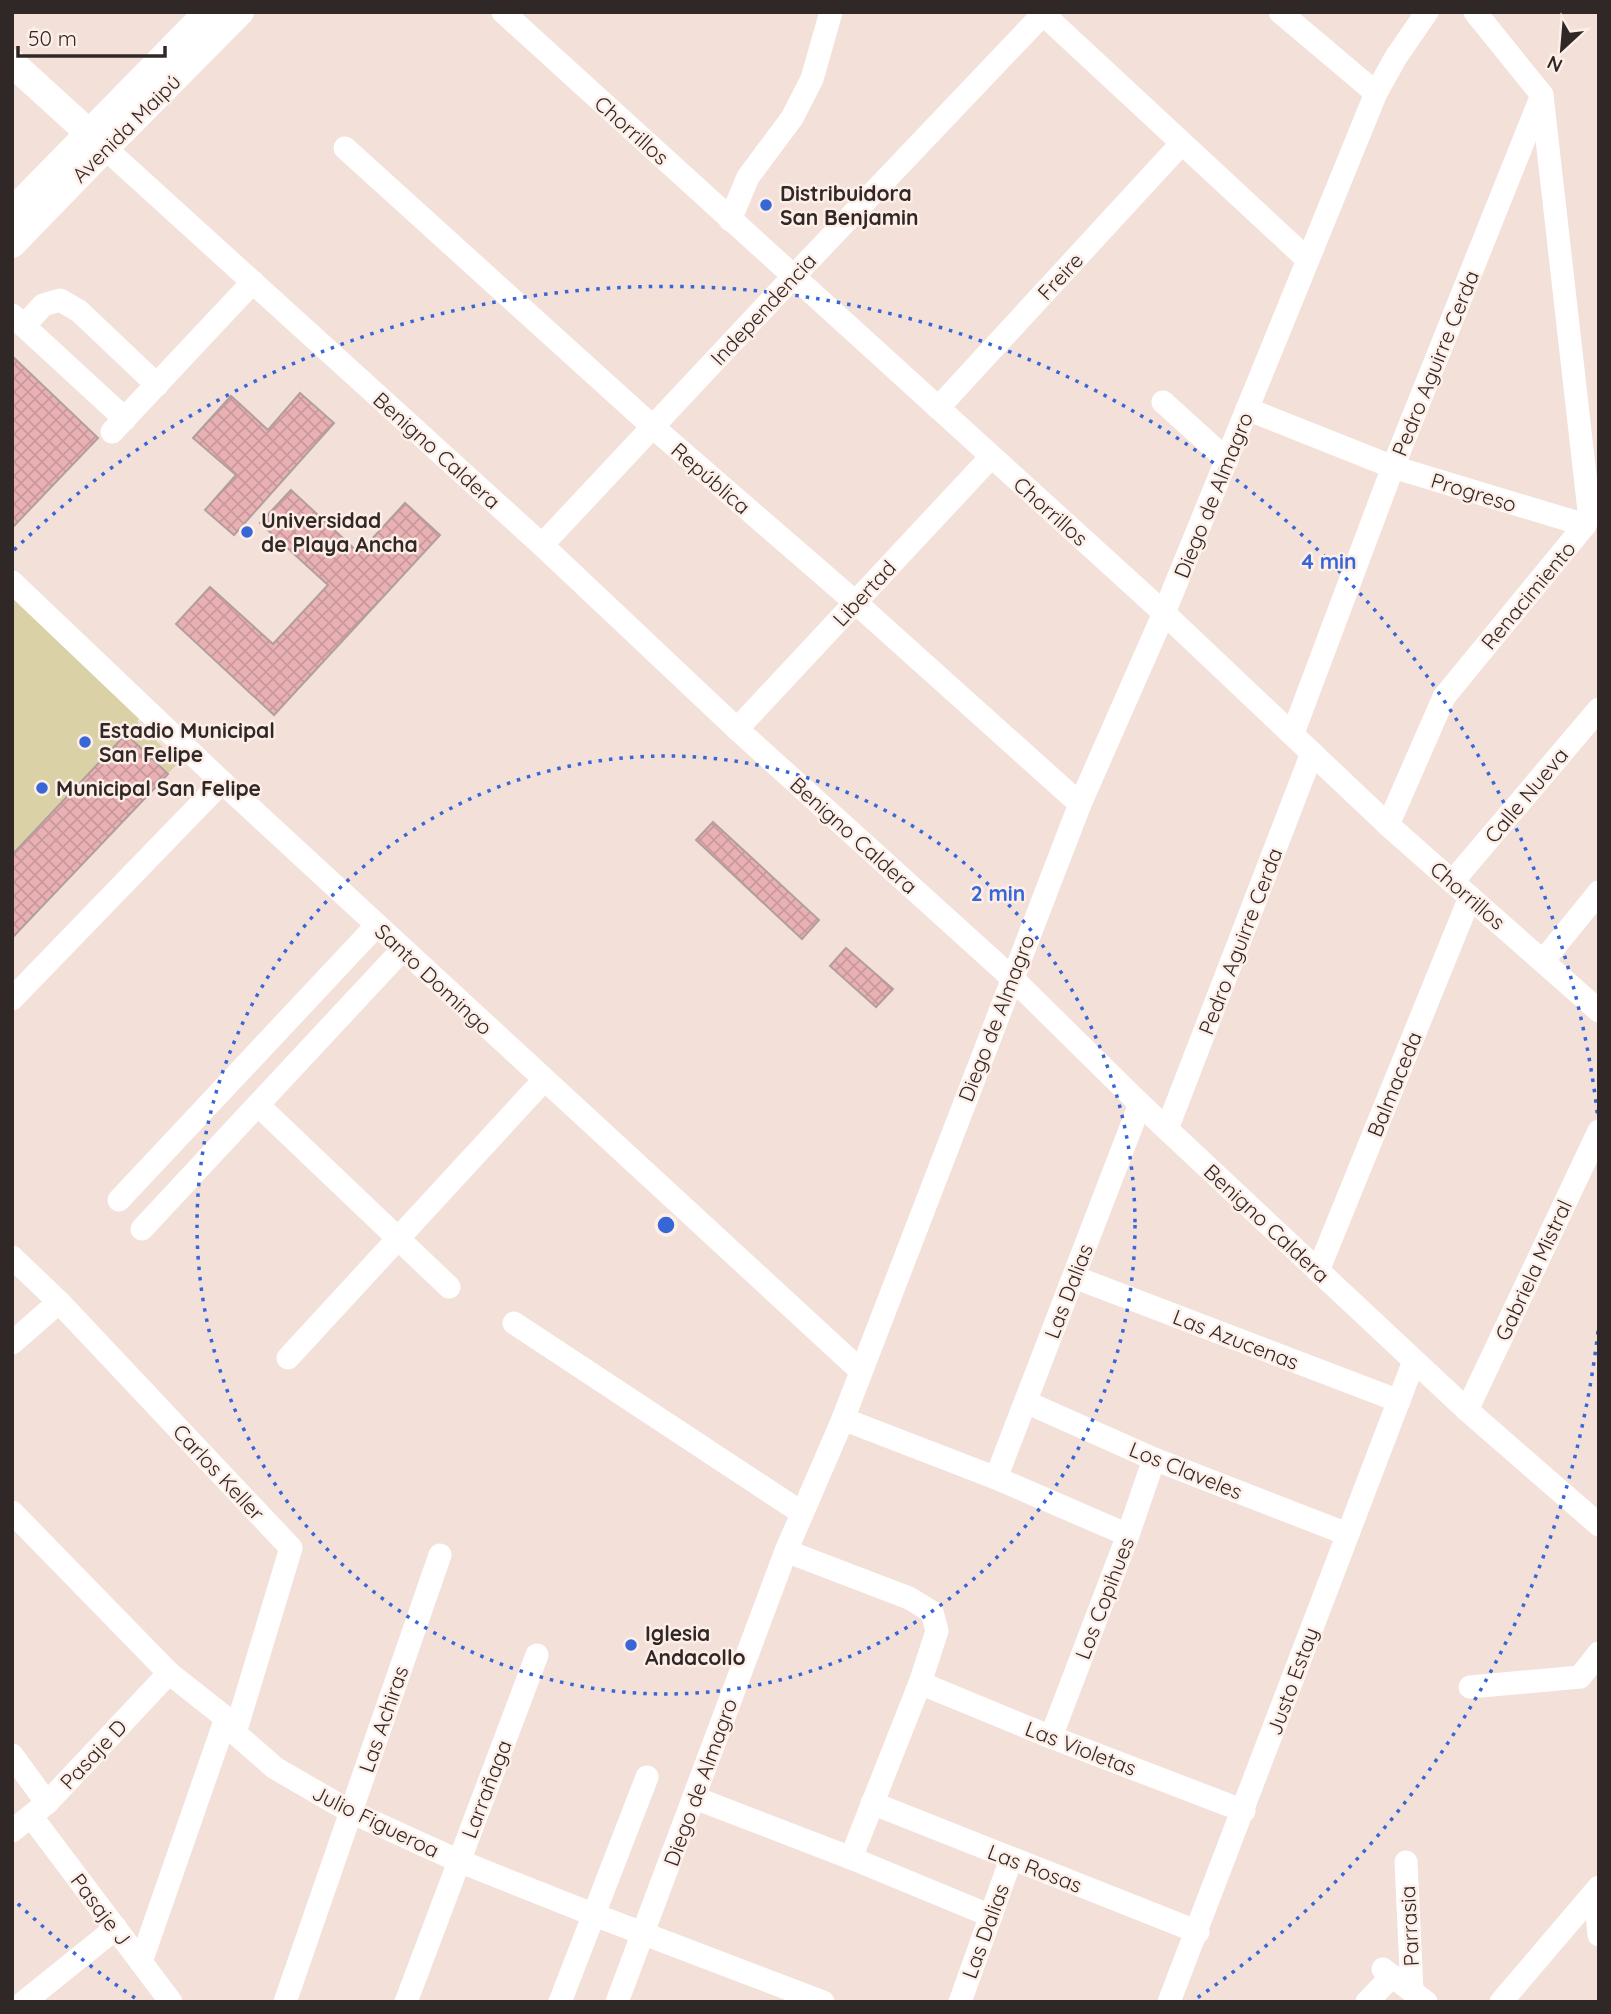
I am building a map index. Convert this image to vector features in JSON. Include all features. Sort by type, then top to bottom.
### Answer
[{"type":"main road","name":"Avenida Maipú","points":[[12,244],[97,140],[208,12]]},
{"type":"main road","name":"Avenida Maipú","points":[[12,212],[240,12]]},
{"type":"main road","points":[[12,63],[97,140]]},
{"type":"street","name":"Chorrillos","points":[[503,12],[1164,613],[1388,825],[1599,1011]]},
{"type":"street","points":[[730,220],[748,177],[792,118],[812,79],[831,12]]},
{"type":"street","points":[[1280,12],[1376,93]]},
{"type":"street","name":"Diego de Almagro","points":[[617,2002],[786,1551],[843,1419],[1080,804],[1164,613],[1376,93],[1396,57],[1427,12]]},
{"type":"street","points":[[1475,12],[1542,95]]},
{"type":"street","points":[[1043,13],[1307,259]]},
{"type":"street","name":"Independencia","points":[[542,545],[1043,13]]},
{"type":"street","name":"Pedro Aguirre Cerda","points":[[1293,733],[1393,467],[1542,95]]},
{"type":"street","name":"Renacimiento","points":[[1388,825],[1444,697],[1585,525],[1589,511],[1542,95]]},
{"type":"street","name":"Benigno Caldera","points":[[97,140],[542,545],[737,729],[1012,978],[1140,1104],[1467,1410],[1599,1525]]},
{"type":"street","name":"Freire","points":[[938,408],[1182,143]]},
{"type":"street","name":"República","points":[[345,148],[653,427],[855,602],[1080,804]]},
{"type":"street","points":[[157,385],[79,311],[60,300],[43,305],[18,321],[118,426],[157,385],[253,282]]},
{"type":"street","points":[[1163,402],[1227,460]]},
{"type":"street","name":"Progreso","points":[[1247,409],[1393,467],[1585,525]]},
{"type":"street","name":"Libertad","points":[[737,729],[991,457]]},
{"type":"street","name":"Santo Domingo","points":[[12,582],[222,782],[861,1371]]},
{"type":"street","name":"Calle Nueva","points":[[1453,881],[1599,709]]},
{"type":"street","name":"Pedro Aguirre Cerda","points":[[1167,1129],[1312,753]]},
{"type":"street","points":[[12,999],[222,782]]},
{"type":"street","points":[[1543,961],[1599,892]]},
{"type":"street","name":"Balmaceda","points":[[1318,1270],[1470,897]]},
{"type":"street","points":[[119,1200],[377,925]]},
{"type":"street","points":[[142,1229],[402,949]]},
{"type":"street","points":[[288,1358],[544,1080]]},
{"type":"street","name":"Las Dalias","points":[[996,1478],[1140,1104]]},
{"type":"street","points":[[258,1105],[449,1287]]},
{"type":"street","name":"Gabriela Mistral","points":[[1467,1410],[1599,1131]]},
{"type":"street","name":"Carlos Keller","points":[[12,1257],[59,1302],[291,1548],[231,1726],[141,1962]]},
{"type":"street","name":"Las Azucenas","points":[[1074,1276],[1399,1401]]},
{"type":"street","points":[[12,1343],[59,1302]]},
{"type":"street","points":[[514,1323],[802,1513]]},
{"type":"street","name":"Justo Estay","points":[[1169,2002],[1414,1361]]},
{"type":"street","name":"Los Claveles","points":[[1026,1402],[1154,1459],[1347,1534]]},
{"type":"street","points":[[843,1419],[996,1478],[1128,1535]]},
{"type":"street","name":"Los Copihues","points":[[1051,1737],[1154,1459]]},
{"type":"street","name":"Julio Figueroa","points":[[12,1512],[169,1673],[275,1768],[351,1812],[458,1861],[809,2000]]},
{"type":"street","points":[[786,1551],[909,1598],[932,1612],[937,1631],[920,1683],[851,1858]]},
{"type":"street","name":"Las Achiras","points":[[285,2002],[440,1555]]},
{"type":"street","points":[[1470,1687],[1580,1677],[1599,1653]]},
{"type":"street","name":"Larrañaga","points":[[406,2002],[537,1655]]},
{"type":"street","name":"Pasaje D","points":[[12,1831],[39,1809],[169,1673]]},
{"type":"street","name":"Las Violetas","points":[[920,1683],[1244,1811]]},
{"type":"street","name":"Pasaje J","points":[[12,1755],[39,1809],[116,1928],[171,2002]]},
{"type":"street","points":[[560,2002],[647,1777]]},
{"type":"street","points":[[695,1798],[991,1916]]},
{"type":"street","name":"Las Rosas","points":[[872,1803],[1198,1932]]},
{"type":"street","name":"Las Dalias","points":[[960,2002],[1011,1859]]},
{"type":"street","name":"Parrasia","points":[[1406,1862],[1419,1996]]},
{"type":"street","points":[[1597,1890],[1599,1935]]},
{"type":"street","points":[[1501,2002],[1597,1890]]},
{"type":"street","points":[[24,2002],[116,1928]]},
{"type":"street","points":[[1367,2002],[1387,1972],[1419,1996]]},
{"type":"shaded area","name":"Estadio Municipal San Felipe","points":[[12,586],[145,712],[137,721],[178,763],[12,938]]},
{"type":"building","points":[[12,356],[98,438],[12,528]]},
{"type":"building","points":[[300,393],[334,423],[234,535],[205,510],[236,475],[193,438],[231,396],[268,430]]},
{"type":"building","points":[[291,490],[359,553],[405,503],[440,535],[274,715],[176,624],[210,587],[273,644],[328,585],[260,523]]},
{"type":"building","points":[[126,734],[168,774],[12,938],[12,855]]},
{"type":"building","points":[[713,822],[819,920],[802,939],[696,840]]},
{"type":"building","points":[[846,948],[893,989],[876,1007],[830,966]]},
{"type":"place","name":"Distribuidora San Benjamin","points":[[766,205]]},
{"type":"place","name":"Universidad de Playa Ancha","points":[[247,532]]},
{"type":"place","name":"Estadio Municipal San Felipe","points":[[85,742]]},
{"type":"place","name":"Municipal San Felipe","points":[[42,788]]},
{"type":"place","name":"Iglesia Andacollo","points":[[631,1645]]}]
